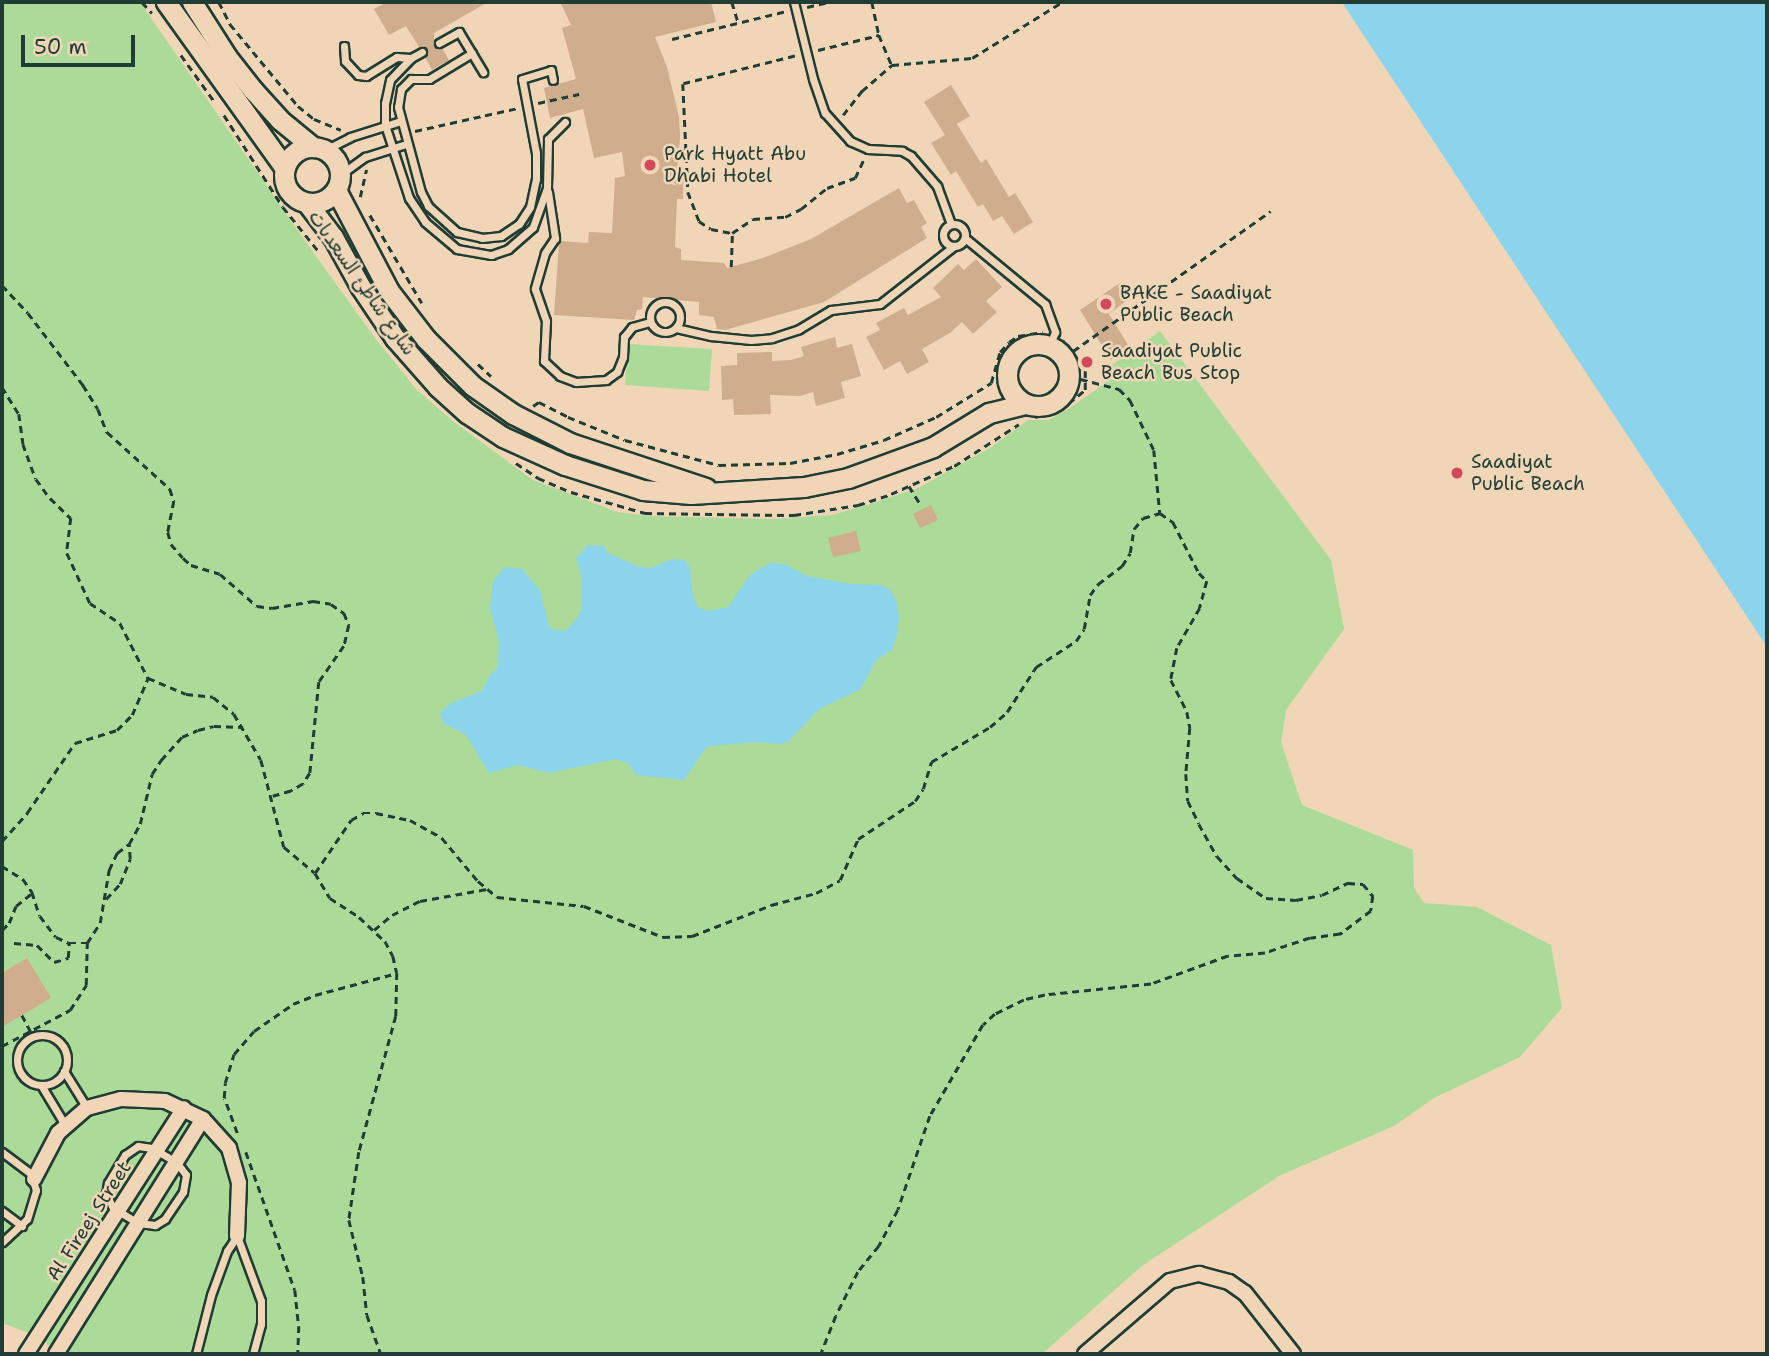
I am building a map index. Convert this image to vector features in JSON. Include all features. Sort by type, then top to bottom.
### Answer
[{"type":"street","points":[[161,10],[285,168],[286,186],[298,200],[307,203],[323,201],[338,183],[336,160],[280,120],[227,57],[191,2]]},
{"type":"street","points":[[285,168],[295,153],[319,148]]},
{"type":"street","name":"شارع شاطئ السعديات","points":[[338,183],[383,281],[426,339],[473,386],[513,414],[570,443],[713,491]]},
{"type":"street","name":"شارع شاطئ السعديات","points":[[307,203],[333,237],[360,286],[395,338],[438,387],[467,413],[503,437],[565,465],[643,490],[682,494],[804,487],[848,478],[933,447],[989,413],[1002,398],[1007,381]]},
{"type":"street","points":[[1052,339],[1078,380],[1068,386],[1056,401],[1025,414],[1007,381],[1009,363],[1014,354],[1030,344],[1052,339]]},
{"type":"street","name":"شارع شاطئ السعديات","points":[[989,413],[1025,414]]},
{"type":"street","points":[[538,453],[547,431]]},
{"type":"street","points":[[34,1179],[65,1125],[87,1108],[107,1101],[136,1098],[165,1101],[203,1119],[223,1137],[234,1160],[240,1194],[237,1236]]},
{"type":"street","name":"Al Fireej Street","points":[[26,1354],[184,1108]]},
{"type":"street","points":[[56,1354],[203,1119]]},
{"type":"street","points":[[1084,1354],[1170,1281],[1199,1274],[1219,1278],[1237,1287],[1293,1354]]},
{"type":"lane","points":[[795,6],[818,98],[835,126],[850,141],[868,149],[902,151],[911,156],[937,186],[951,224]]},
{"type":"lane","points":[[439,43],[460,32],[483,72]]},
{"type":"lane","points":[[344,46],[345,61],[358,75],[366,76],[397,57],[411,58]]},
{"type":"lane","points":[[422,52],[411,58],[390,80],[385,103],[385,125],[409,198],[425,222],[457,249],[473,254],[491,255],[508,249],[533,227],[540,214],[547,188]]},
{"type":"lane","points":[[472,53],[429,79],[411,79],[401,89],[398,107],[421,192],[428,206],[457,232],[482,238],[501,236],[519,224],[530,207],[536,179],[536,153],[522,79],[551,70],[553,80]]},
{"type":"lane","points":[[319,148],[401,121]]},
{"type":"lane","points":[[565,122],[548,139],[547,188],[555,238],[545,253],[536,289],[546,321],[544,361],[560,376],[576,382],[606,380],[617,372],[623,357],[624,337],[632,327],[650,322]]},
{"type":"lane","points":[[338,183],[365,157],[406,144]]},
{"type":"lane","points":[[951,224],[962,227],[965,239],[1045,304],[1052,339]]},
{"type":"lane","points":[[951,224],[942,233],[943,240],[954,246]]},
{"type":"lane","points":[[676,328],[679,323],[679,310],[668,302],[656,304],[651,309],[650,322],[653,328],[664,333],[676,328],[711,336],[751,340],[772,338],[799,329],[831,310],[880,304],[965,239]]},
{"type":"lane","points":[[48,1035],[61,1043],[67,1056],[64,1071],[54,1082],[41,1085],[27,1080],[18,1068],[18,1053],[26,1040],[48,1035]]},
{"type":"lane","points":[[64,1071],[87,1108]]},
{"type":"lane","points":[[41,1085],[65,1125]]},
{"type":"lane","points":[[138,1146],[156,1150],[176,1162],[186,1175],[183,1192],[160,1223],[149,1226],[138,1223],[110,1204],[106,1189],[125,1155],[138,1146]]},
{"type":"lane","points":[[2,1152],[34,1179],[35,1200],[22,1226],[2,1242]]},
{"type":"lane","points":[[2,1211],[22,1226]]},
{"type":"lane","points":[[196,1354],[211,1295],[227,1251],[237,1236]]},
{"type":"lane","points":[[237,1236],[261,1301],[261,1324],[253,1354]]},
{"type":"path","points":[[142,2],[161,10]]},
{"type":"path","points":[[219,2],[230,24],[299,106],[314,119],[328,122],[350,137]]},
{"type":"path","points":[[732,2],[738,23]]},
{"type":"path","points":[[672,38],[738,23],[795,6],[828,2]]},
{"type":"path","points":[[873,2],[879,35],[892,65]]},
{"type":"path","points":[[835,126],[862,91],[892,65],[972,58],[1062,2]]},
{"type":"path","points":[[868,149],[855,178],[818,193],[794,213],[785,217],[753,219],[732,233],[711,229],[699,221],[693,212],[688,192],[683,84],[879,35]]},
{"type":"path","points":[[179,52],[264,173],[283,207],[326,261]]},
{"type":"path","points":[[404,133],[579,94]]},
{"type":"path","points":[[363,204],[360,197],[365,176],[365,157]]},
{"type":"path","points":[[367,211],[423,305]]},
{"type":"path","points":[[1073,351],[1271,211]]},
{"type":"path","points":[[731,267],[732,233]]},
{"type":"path","points":[[2,285],[28,313],[83,385],[99,409],[107,432],[170,489],[174,501],[168,533],[171,544],[183,558],[191,565],[220,574],[257,606],[272,608],[313,601],[331,604],[344,613],[349,625],[344,646],[319,682],[310,774],[291,791],[273,796]]},
{"type":"path","points":[[510,459],[538,478],[612,507],[654,514],[757,517],[827,512],[858,505],[909,486],[986,448],[1025,414],[1041,417],[1059,411],[1079,397],[1078,380],[1085,370],[1073,351],[1052,339],[1018,336],[1000,352],[991,383],[936,417],[872,444],[790,463],[719,465],[625,440],[568,418],[539,402],[532,406]]},
{"type":"path","points":[[472,359],[501,383]]},
{"type":"path","points":[[1078,380],[1119,388],[1141,418],[1154,450],[1160,513]]},
{"type":"path","points":[[2,387],[19,414],[23,444],[36,479],[50,498],[71,518],[67,553],[90,603],[110,615],[128,634],[148,678],[186,694],[213,697],[224,704],[243,727],[261,760],[273,796],[279,837],[284,847],[314,873],[330,898],[374,930],[384,941],[397,973],[398,994],[392,1038],[381,1064],[359,1152],[349,1220],[363,1277],[367,1315],[381,1354]]},
{"type":"path","points":[[909,486],[921,505]]},
{"type":"path","points":[[314,873],[351,820],[363,813],[376,813],[410,820],[442,838],[497,897],[584,906],[663,937],[692,936],[771,905],[816,893],[840,880],[858,839],[915,801],[923,789],[931,762],[990,727],[1007,712],[1036,667],[1076,641],[1084,629],[1090,595],[1098,584],[1122,566],[1130,553],[1134,529],[1143,518],[1160,513],[1174,522],[1192,560],[1208,581],[1200,608],[1177,648],[1171,680],[1188,712],[1188,801],[1199,824],[1224,863],[1266,898],[1296,900],[1322,895],[1348,883],[1363,884],[1373,896],[1371,911],[1340,934],[1310,938],[1265,953],[1228,956],[1151,984],[1045,995],[1024,1000],[995,1014],[983,1025],[930,1116],[898,1210],[879,1246],[858,1272],[821,1354]]},
{"type":"path","points":[[2,841],[27,813],[75,743],[117,730],[132,715],[148,678]]},
{"type":"path","points":[[106,899],[120,884],[130,859],[129,844],[146,805],[152,774],[171,748],[182,737],[198,730],[214,726],[243,727]]},
{"type":"path","points":[[2,1046],[70,1010],[79,999],[86,985],[89,964],[87,943],[100,923],[109,870],[117,853],[129,844]]},
{"type":"path","points":[[2,866],[23,879],[32,892],[46,926],[69,943],[87,943]]},
{"type":"path","points":[[374,930],[392,915],[420,901],[487,889]]},
{"type":"path","points":[[2,930],[9,923],[16,906],[32,892]]},
{"type":"path","points":[[14,943],[37,945],[54,962],[68,958],[69,943]]},
{"type":"path","points":[[239,1136],[224,1098],[231,1061],[243,1042],[273,1016],[293,1004],[397,973]]},
{"type":"path","points":[[22,1015],[31,1032]]},
{"type":"path","points":[[242,1143],[290,1272],[298,1308],[298,1354]]},
{"type":"green space","points":[[2,2],[140,2],[298,231],[375,338],[417,390],[454,422],[533,480],[617,512],[650,516],[771,519],[832,515],[918,488],[990,448],[1028,420],[1049,420],[1070,408],[1115,376],[1109,367],[1160,331],[1331,560],[1344,629],[1286,710],[1281,742],[1302,805],[1413,850],[1414,888],[1424,903],[1477,907],[1551,945],[1562,1008],[1520,1057],[1434,1098],[1394,1126],[1281,1175],[1143,1265],[1042,1354],[62,1354],[29,1333],[2,1323]]},
{"type":"green space","points":[[628,344],[712,349],[709,391],[625,385]]},
{"type":"water","points":[[1342,2],[1767,2],[1767,647],[1347,10]]},
{"type":"water","points":[[588,545],[604,546],[606,552],[639,567],[651,568],[672,559],[684,560],[690,567],[693,596],[698,607],[707,611],[728,607],[750,575],[770,563],[784,564],[807,576],[851,584],[881,585],[890,590],[896,600],[899,617],[892,650],[876,660],[861,689],[819,709],[789,741],[782,744],[754,742],[711,746],[706,748],[684,780],[636,775],[628,763],[616,759],[548,773],[518,765],[489,773],[466,735],[443,723],[440,713],[451,703],[482,691],[490,675],[498,667],[499,641],[490,608],[493,581],[505,567],[522,569],[540,591],[549,626],[554,630],[565,631],[581,610],[582,579],[576,558]]},
{"type":"building","points":[[387,2],[488,2],[434,33],[434,46],[442,48],[449,60],[432,70],[425,57],[427,49],[419,47],[406,26],[389,35],[374,9]]},
{"type":"building","name":"Park Hyatt Abu Dhabi Hotel","points":[[560,2],[711,2],[716,22],[655,37],[667,67],[679,117],[677,172],[683,173],[683,199],[677,199],[675,247],[681,249],[681,260],[724,263],[727,268],[763,258],[811,239],[899,188],[907,203],[914,200],[927,223],[921,227],[927,238],[824,302],[725,330],[717,329],[714,317],[699,315],[699,302],[643,297],[642,309],[637,310],[634,320],[554,315],[560,241],[588,243],[589,232],[612,233],[615,178],[625,176],[622,152],[594,158],[583,109],[550,118],[544,88],[576,79],[562,28],[571,25]]},
{"type":"building","points":[[951,85],[970,116],[957,124],[981,163],[986,159],[1009,197],[1015,193],[1033,222],[1014,234],[1002,216],[993,221],[983,204],[978,207],[956,171],[951,175],[931,143],[945,135],[924,102]]},
{"type":"building","points":[[976,259],[1002,287],[986,301],[997,312],[973,334],[962,322],[950,333],[922,349],[929,362],[907,374],[900,361],[884,370],[866,337],[880,330],[876,323],[904,308],[908,315],[941,297],[933,288],[958,264],[964,270]]},
{"type":"building","points":[[1120,283],[1130,298],[1109,314],[1130,348],[1111,360],[1080,310]]},
{"type":"building","points":[[835,337],[837,348],[852,344],[861,376],[841,382],[845,398],[816,406],[813,392],[800,396],[770,395],[771,414],[734,415],[733,399],[722,400],[721,366],[737,365],[737,353],[772,352],[772,361],[791,360],[804,356],[801,347]]},
{"type":"building","points":[[931,505],[938,520],[920,528],[913,514]]},
{"type":"building","points":[[856,531],[861,551],[833,557],[828,538]]},
{"type":"building","points":[[27,958],[51,998],[2,1027],[2,973]]},
{"type":"place","name":"Park Hyatt Abu Dhabi Hotel","points":[[650,165]]},
{"type":"place","name":"BAKE - Saadiyat Public Beach","points":[[1106,304]]},
{"type":"place","name":"Saadiyat Public Beach Bus Stop","points":[[1087,362]]},
{"type":"place","name":"Saadiyat Public Beach","points":[[1457,473]]}]
